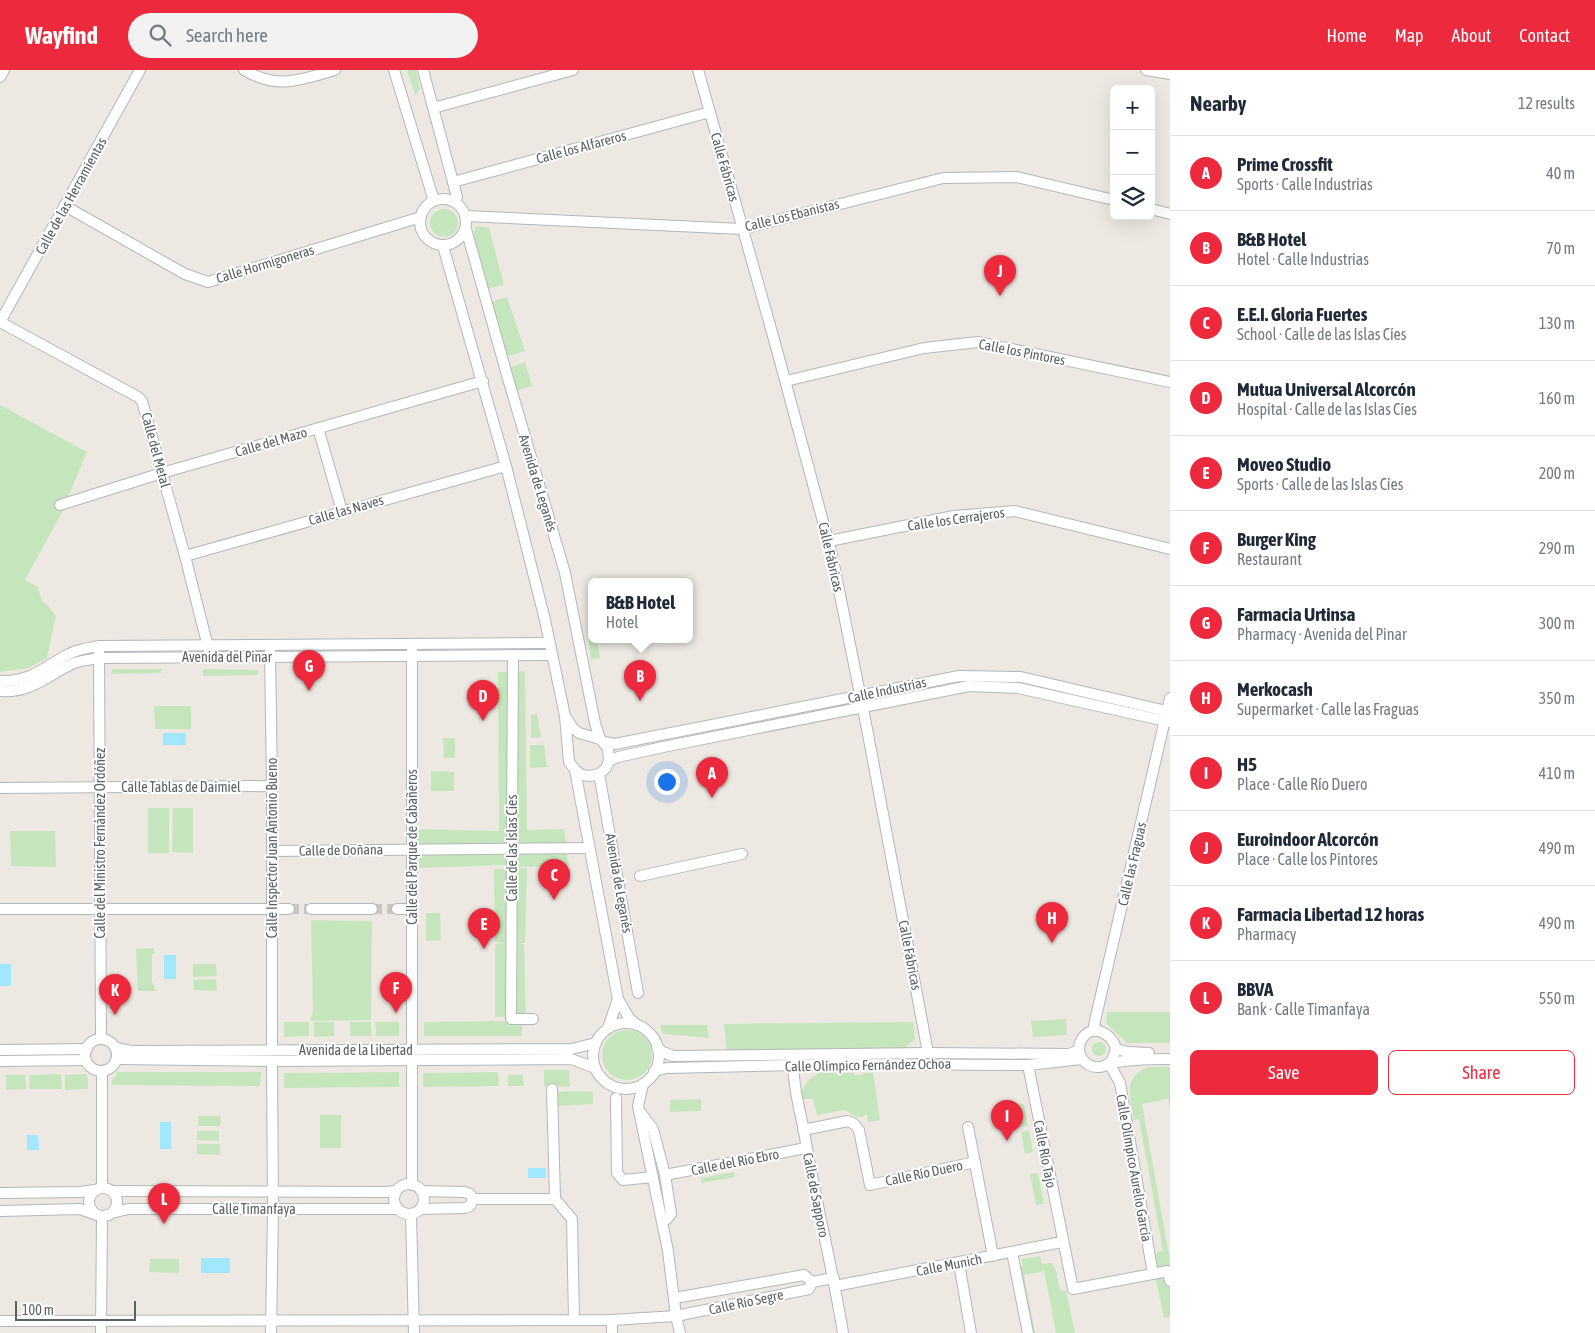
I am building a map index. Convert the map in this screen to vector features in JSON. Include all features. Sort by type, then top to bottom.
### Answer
[{"type":"street","points":[[0,77],[4,70]]},
{"type":"street","name":"Calle de las Herramientas","points":[[0,322],[140,70]]},
{"type":"street","points":[[244,70],[258,78],[284,82],[300,80],[335,70]]},
{"type":"street","points":[[394,70],[434,201]]},
{"type":"street","points":[[423,70],[457,196],[453,201]]},
{"type":"street","points":[[433,108],[573,70]]},
{"type":"street","name":"Calle Fábricas","points":[[698,70],[786,382],[828,541],[857,676],[928,1053]]},
{"type":"street","points":[[1146,70],[1170,74]]},
{"type":"street","name":"Calle los Alfareros","points":[[453,182],[710,112]]},
{"type":"street","name":"Calle Los Ebanistas","points":[[466,216],[742,229],[943,178],[1017,177],[1110,199]]},
{"type":"street","points":[[445,199],[453,201],[462,208],[466,216],[466,229],[459,240],[454,243],[443,246],[434,244],[423,233],[420,225],[421,217],[428,205],[434,201],[445,199]]},
{"type":"street","name":"Calle Hormigoneras","points":[[65,206],[184,274],[208,282],[421,217]]},
{"type":"street","points":[[1155,210],[1170,214]]},
{"type":"street","name":"Avenida de Leganés","points":[[466,229],[506,375],[566,573],[598,739],[579,733],[573,728],[566,716]]},
{"type":"street","name":"Avenida de Leganés","points":[[443,246],[506,466],[550,643],[566,716],[569,751]]},
{"type":"street","name":"Calle del Metal","points":[[0,322],[138,397],[144,406],[209,645],[210,657]]},
{"type":"street","name":"Calle los Pintores","points":[[786,382],[924,348],[978,342],[1170,382]]},
{"type":"street","name":"Calle del Mazo","points":[[60,505],[162,473],[482,381]]},
{"type":"street","points":[[318,428],[342,511]]},
{"type":"street","name":"Calle las Naves","points":[[185,556],[506,466]]},
{"type":"street","name":"Calle los Cerrajeros","points":[[828,541],[954,516],[1015,511],[1170,549]]},
{"type":"street","name":"Avenida del Pinar","points":[[0,681],[15,681],[43,670],[68,654],[99,646],[550,643]]},
{"type":"street","name":"Calle del Parque de Cabañeros","points":[[412,644],[412,1055],[417,1188]]},
{"type":"street","name":"Calle Inspector Juan Antonio Bueno","points":[[270,645],[273,1192],[271,1333]]},
{"type":"street","name":"Calle del Ministro Fernández Ordóñez","points":[[99,646],[101,1039]]},
{"type":"street","name":"Calle de las Islas Cíes","points":[[513,655],[511,1019],[533,1019]]},
{"type":"street","name":"Avenida del Pinar","points":[[0,691],[19,690],[32,686],[48,679],[74,663],[99,658],[552,655]]},
{"type":"street","name":"Calle Industrias","points":[[598,739],[615,744],[861,701],[969,686],[1018,688],[1168,716]]},
{"type":"street","name":"Calle las Fraguas","points":[[1096,1031],[1094,1025],[1168,716],[1170,698]]},
{"type":"street","name":"Calle Industrias","points":[[609,761],[618,757],[861,701]]},
{"type":"street","points":[[580,797],[583,787],[595,775],[606,768],[610,754],[598,739],[581,737],[573,743],[569,751],[569,762],[582,775],[595,775]]},
{"type":"street","name":"Avenida de Leganés","points":[[575,770],[618,999],[629,1018],[637,1025]]},
{"type":"street","name":"Avenida de Leganés","points":[[595,775],[638,993]]},
{"type":"street","name":"Calle Tablas de Daimiel","points":[[0,788],[272,786]]},
{"type":"street","name":"Calle de Doñana","points":[[272,851],[589,848]]},
{"type":"street","points":[[640,876],[742,854]]},
{"type":"street","points":[[0,909],[289,909]]},
{"type":"street","points":[[311,909],[372,909]]},
{"type":"street","points":[[397,909],[412,909]]},
{"type":"street","name":"Avenida de Leganés","points":[[608,1028],[618,999]]},
{"type":"street","points":[[643,1084],[625,1089],[607,1083],[600,1077],[595,1068],[593,1051],[599,1037],[608,1028],[618,1024],[628,1023],[637,1025],[647,1031],[657,1047],[657,1064],[654,1072],[643,1084],[638,1106],[662,1220],[680,1333]]},
{"type":"street","points":[[1110,1063],[1116,1049],[1111,1037],[1106,1033],[1090,1032],[1080,1042],[1080,1054],[1090,1066],[1096,1068],[1110,1063],[1170,1059]]},
{"type":"street","points":[[101,1039],[110,1042],[116,1054],[112,1068],[102,1071],[92,1068],[86,1055],[92,1042],[101,1039]]},
{"type":"street","name":"Avenida de la Libertad","points":[[116,1054],[412,1055],[571,1049],[596,1043]]},
{"type":"street","name":"Calle Olímpico Fernández Ochoa","points":[[657,1047],[673,1056],[859,1064],[1028,1066],[1080,1054]]},
{"type":"street","points":[[1116,1049],[1139,1053],[1170,1053]]},
{"type":"street","points":[[0,1050],[86,1055]]},
{"type":"street","name":"Calle Olímpico Fernández Ochoa","points":[[654,1072],[667,1068],[928,1053],[1080,1054]]},
{"type":"street","points":[[0,1061],[86,1055]]},
{"type":"street","name":"Avenida de la Libertad","points":[[412,1055],[571,1059],[595,1068]]},
{"type":"street","name":"Calle de Sapporo","points":[[793,1061],[806,1148],[835,1282],[843,1333]]},
{"type":"street","name":"Calle Olímpico Aurelio García","points":[[1110,1063],[1120,1084],[1153,1274]]},
{"type":"street","name":"Calle Río Tajo","points":[[1028,1066],[1073,1289],[1153,1274]]},
{"type":"street","points":[[98,1189],[102,1071]]},
{"type":"street","points":[[552,1089],[554,1200],[572,1219],[574,1320]]},
{"type":"street","points":[[625,1089],[653,1129],[665,1175],[671,1214],[667,1219],[662,1220]]},
{"type":"street","points":[[616,1098],[617,1173],[623,1180],[653,1177]]},
{"type":"street","name":"Calle Río Duero","points":[[803,1130],[848,1121],[854,1124],[859,1130],[870,1185],[975,1162]]},
{"type":"street","name":"Calle Río Duero","points":[[968,1126],[994,1256]]},
{"type":"street","name":"Calle del Río Ebro","points":[[665,1175],[806,1148]]},
{"type":"street","points":[[406,1185],[417,1188],[464,1192],[470,1194],[473,1200],[470,1206],[465,1208],[416,1211],[406,1214],[397,1209],[394,1203],[394,1196],[396,1191],[406,1185]]},
{"type":"street","points":[[414,1333],[416,1211],[423,1203],[423,1196],[417,1188]]},
{"type":"street","points":[[98,1189],[91,1194],[88,1200],[89,1206],[92,1212],[104,1215]]},
{"type":"street","points":[[0,1193],[80,1192],[98,1189],[112,1192],[117,1200],[117,1205],[104,1215]]},
{"type":"street","name":"Calle Timanfaya","points":[[112,1192],[396,1191]]},
{"type":"street","points":[[473,1200],[554,1200]]},
{"type":"street","name":"Calle Timanfaya","points":[[0,1210],[80,1210],[104,1215],[128,1209],[397,1209]]},
{"type":"street","points":[[101,1333],[104,1215]]},
{"type":"street","name":"Calle Munich","points":[[835,1282],[959,1263],[1062,1242]]},
{"type":"street","points":[[1012,1252],[1028,1333]]},
{"type":"street","points":[[959,1263],[971,1333]]},
{"type":"street","points":[[1153,1274],[1168,1272],[1170,1281]]},
{"type":"street","name":"Calle Río Segre","points":[[674,1298],[804,1275],[812,1282],[835,1282]]},
{"type":"street","name":"Calle Río Segre","points":[[676,1316],[809,1289],[812,1282]]},
{"type":"street","points":[[0,1321],[612,1320],[676,1316]]},
{"type":"street","points":[[612,1320],[612,1333]]},
{"type":"green space","points":[[407,70],[416,70],[420,89],[415,96]]},
{"type":"green space","points":[[444,209],[454,213],[458,223],[454,233],[444,237],[434,233],[430,223],[434,213]]},
{"type":"green space","points":[[477,226],[489,228],[504,285],[487,289],[473,237]]},
{"type":"green space","points":[[507,297],[525,351],[508,356],[491,302]]},
{"type":"green space","points":[[525,362],[532,386],[517,391],[509,368]]},
{"type":"green space","points":[[0,405],[87,452],[61,514],[25,580],[38,587],[42,601],[56,616],[47,658],[29,668],[0,672]]},
{"type":"green space","points":[[589,643],[598,643],[600,658],[591,660]]},
{"type":"green space","points":[[112,669],[162,669],[161,673],[111,674]]},
{"type":"green space","points":[[203,669],[258,670],[258,675],[203,676]]},
{"type":"green space","points":[[525,671],[527,830],[564,829],[566,845],[515,845],[515,672]]},
{"type":"green space","points":[[498,672],[510,672],[508,845],[415,846],[415,829],[499,831]]},
{"type":"green space","points":[[154,706],[191,706],[191,729],[155,729]]},
{"type":"green space","points":[[537,714],[541,737],[531,738],[531,715]]},
{"type":"green space","points":[[443,738],[455,738],[455,758],[444,758]]},
{"type":"green space","points":[[530,745],[544,745],[547,767],[530,768]]},
{"type":"green space","points":[[431,771],[454,772],[454,791],[431,791]]},
{"type":"green space","points":[[148,808],[169,808],[169,853],[148,853]]},
{"type":"green space","points":[[173,808],[193,808],[193,853],[172,852]]},
{"type":"green space","points":[[10,831],[55,831],[56,867],[11,866]]},
{"type":"green space","points":[[514,850],[566,851],[569,866],[514,867]]},
{"type":"green space","points":[[508,851],[508,865],[417,868],[416,852]]},
{"type":"green space","points":[[527,868],[525,943],[517,943],[524,944],[526,1016],[495,1017],[495,944],[507,943],[495,942],[494,869]]},
{"type":"green space","points":[[426,913],[440,913],[441,940],[426,941]]},
{"type":"green space","points":[[311,920],[372,921],[371,1020],[310,1021],[313,1011]]},
{"type":"green space","points":[[154,948],[155,954],[152,954],[152,983],[154,984],[155,991],[138,991],[136,949]]},
{"type":"green space","points":[[193,964],[216,964],[217,976],[193,977]]},
{"type":"green space","points":[[216,979],[217,991],[194,990],[193,980]]},
{"type":"green space","points":[[1107,1012],[1170,1012],[1170,1043],[1127,1043],[1106,1023]]},
{"type":"green space","points":[[1066,1019],[1067,1035],[1033,1037],[1031,1021]]},
{"type":"green space","points":[[522,1021],[522,1036],[424,1036],[424,1022]]},
{"type":"green space","points":[[284,1022],[309,1022],[309,1036],[284,1037]]},
{"type":"green space","points":[[314,1022],[334,1022],[334,1036],[314,1037]]},
{"type":"green space","points":[[350,1022],[371,1022],[371,1036],[350,1036]]},
{"type":"green space","points":[[375,1022],[399,1022],[399,1036],[376,1036]]},
{"type":"green space","points":[[913,1022],[915,1039],[902,1050],[727,1052],[724,1024]]},
{"type":"green space","points":[[660,1025],[707,1025],[709,1038],[663,1034]]},
{"type":"green space","points":[[622,1030],[632,1030],[645,1037],[652,1050],[652,1060],[645,1073],[632,1080],[622,1080],[613,1076],[606,1069],[602,1060],[602,1050],[606,1041],[613,1034]]},
{"type":"green space","points":[[1096,1042],[1102,1042],[1106,1049],[1102,1056],[1096,1056],[1092,1052],[1092,1046]]},
{"type":"green space","points":[[1149,1067],[1170,1067],[1170,1109],[1168,1099],[1142,1104],[1170,1261],[1170,1317],[1164,1318],[1156,1281],[1158,1274],[1156,1255],[1157,1252],[1163,1251],[1139,1119],[1134,1120],[1130,1096],[1131,1082],[1140,1071]]},
{"type":"green space","points":[[544,1070],[569,1070],[570,1087],[544,1086]]},
{"type":"green space","points":[[118,1072],[261,1072],[260,1086],[111,1085]]},
{"type":"green space","points":[[399,1072],[399,1087],[284,1088],[284,1073]]},
{"type":"green space","points":[[498,1072],[499,1086],[423,1087],[423,1073]]},
{"type":"green space","points":[[821,1072],[854,1073],[854,1075],[873,1073],[880,1120],[868,1122],[867,1114],[858,1117],[845,1110],[817,1115],[813,1099],[801,1099],[807,1082]]},
{"type":"green space","points":[[61,1074],[62,1089],[29,1089],[30,1075]]},
{"type":"green space","points":[[85,1074],[88,1078],[88,1089],[65,1090],[65,1075]]},
{"type":"green space","points":[[6,1075],[25,1075],[26,1089],[6,1090]]},
{"type":"green space","points":[[508,1075],[523,1075],[524,1086],[508,1086]]},
{"type":"green space","points":[[556,1092],[593,1092],[593,1104],[557,1106]]},
{"type":"green space","points":[[701,1099],[701,1111],[670,1112],[670,1100]]},
{"type":"green space","points":[[1024,1104],[1028,1126],[1021,1127],[1016,1105]]},
{"type":"green space","points":[[320,1115],[341,1115],[341,1148],[320,1148]]},
{"type":"green space","points":[[198,1116],[221,1116],[220,1126],[198,1126]]},
{"type":"green space","points":[[1029,1130],[1033,1152],[1025,1154],[1021,1132]]},
{"type":"green space","points":[[197,1131],[219,1131],[219,1141],[197,1140]]},
{"type":"green space","points":[[197,1144],[220,1144],[220,1155],[197,1154]]},
{"type":"green space","points":[[734,1172],[735,1177],[702,1183],[701,1178]]},
{"type":"green space","points":[[1038,1173],[1044,1204],[1036,1205],[1030,1174]]},
{"type":"green space","points":[[1040,1256],[1042,1264],[1051,1263],[1056,1270],[1060,1290],[1066,1291],[1075,1333],[1056,1333],[1044,1271],[1024,1275],[1035,1333],[1028,1333],[1015,1268],[1023,1266],[1021,1259]]},
{"type":"green space","points":[[150,1259],[179,1259],[179,1273],[149,1272]]},
{"type":"water","points":[[163,733],[186,733],[186,745],[163,745]]},
{"type":"water","points":[[164,955],[176,955],[176,979],[164,979]]},
{"type":"water","points":[[0,964],[11,964],[11,986],[0,986]]},
{"type":"water","points":[[160,1122],[171,1122],[171,1149],[160,1149]]},
{"type":"water","points":[[27,1135],[38,1135],[39,1150],[27,1150]]},
{"type":"water","points":[[528,1168],[546,1168],[546,1178],[528,1178]]},
{"type":"water","points":[[201,1258],[230,1258],[230,1273],[201,1273]]},
{"type":"tunnel","points":[[289,909],[311,909]]},
{"type":"tunnel","points":[[372,909],[397,909]]},
{"type":"place","name":"Euroindoor Alcorcón","points":[[1000,296]]},
{"type":"place","name":"Farmacia Urtinsa","points":[[309,691]]},
{"type":"place","name":"B&B Hotel","points":[[640,701]]},
{"type":"place","name":"Mutua Universal Alcorcón","points":[[483,721]]},
{"type":"place","name":"Prime Crossfit","points":[[712,798]]},
{"type":"place","name":"E.E.I. Gloria Fuertes","points":[[554,900]]},
{"type":"place","name":"Merkocash","points":[[1052,943]]},
{"type":"place","name":"Moveo Studio","points":[[484,949]]},
{"type":"place","name":"Burger King","points":[[396,1013]]},
{"type":"place","name":"Farmacia Libertad 12 horas","points":[[115,1015]]},
{"type":"place","name":"H5","points":[[1007,1141]]},
{"type":"place","name":"BBVA","points":[[164,1224]]}]
